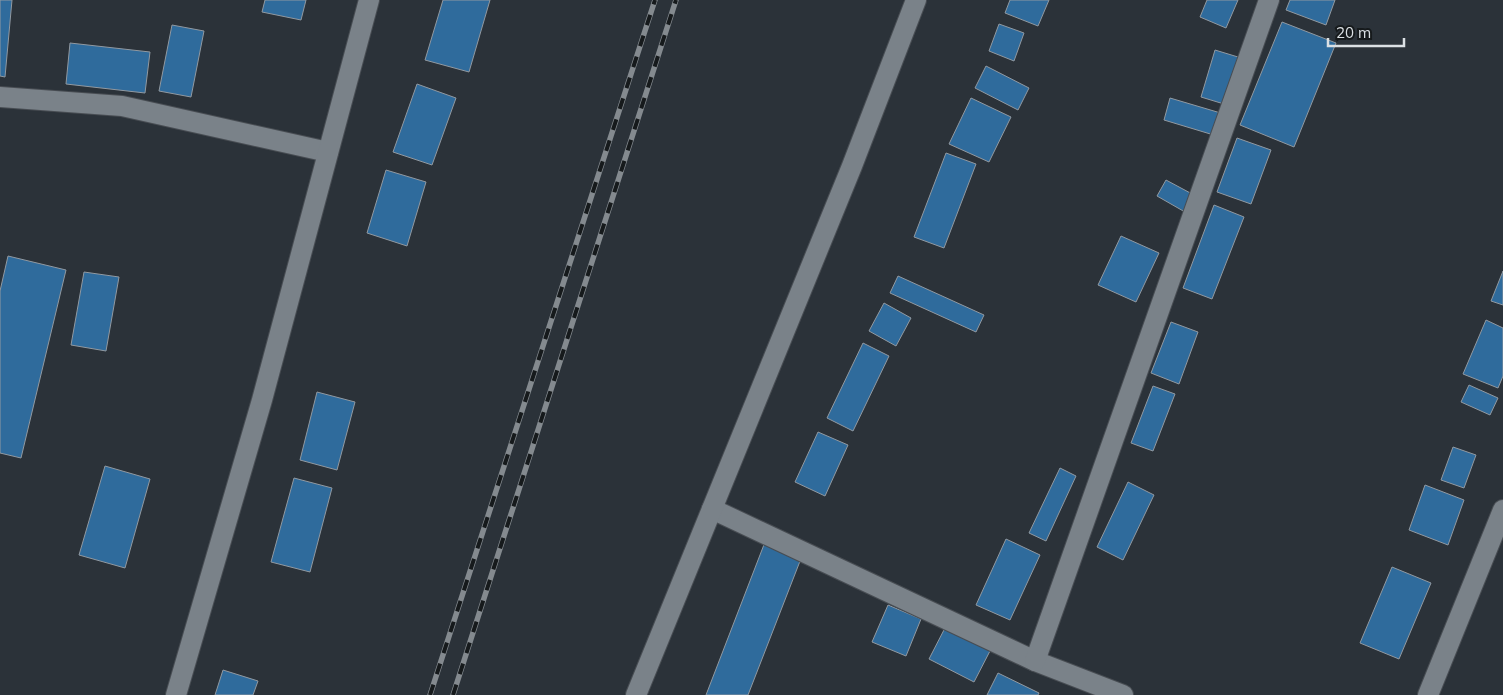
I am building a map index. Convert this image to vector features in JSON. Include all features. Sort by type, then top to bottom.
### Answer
[{"type":"street","points":[[176,695],[262,400],[370,0]]},
{"type":"street","points":[[636,695],[852,166],[916,0]]},
{"type":"street","points":[[1036,661],[1269,0]]},
{"type":"street","points":[[0,97],[122,106],[328,152]]},
{"type":"street","points":[[712,509],[1036,661],[1123,695]]},
{"type":"street","points":[[1428,695],[1503,510]]},
{"type":"building","points":[[0,0],[12,0],[5,77],[0,76]]},
{"type":"building","points":[[265,0],[306,0],[301,20],[262,12]]},
{"type":"building","points":[[443,0],[490,0],[469,72],[425,60]]},
{"type":"building","points":[[1010,0],[1049,0],[1038,26],[1005,13]]},
{"type":"building","points":[[1207,0],[1238,0],[1226,28],[1200,17]]},
{"type":"building","points":[[1290,0],[1335,0],[1326,25],[1286,10]]},
{"type":"building","points":[[1282,22],[1336,43],[1294,147],[1240,125]]},
{"type":"building","points":[[999,24],[1024,33],[1014,61],[989,51]]},
{"type":"building","points":[[172,25],[204,31],[191,97],[159,91]]},
{"type":"building","points":[[70,43],[150,52],[145,93],[66,84]]},
{"type":"building","points":[[1215,50],[1238,57],[1224,104],[1201,97]]},
{"type":"building","points":[[986,66],[1029,88],[1018,110],[975,88]]},
{"type":"building","points":[[417,84],[456,98],[432,165],[393,152]]},
{"type":"building","points":[[971,98],[1011,117],[989,162],[949,144]]},
{"type":"building","points":[[1170,98],[1224,114],[1217,136],[1164,120]]},
{"type":"building","points":[[1237,138],[1271,150],[1251,204],[1217,192]]},
{"type":"building","points":[[946,153],[976,164],[944,248],[914,237]]},
{"type":"building","points":[[386,170],[426,182],[407,246],[367,233]]},
{"type":"building","points":[[1166,180],[1194,195],[1185,212],[1157,196]]},
{"type":"building","points":[[1214,205],[1244,217],[1212,299],[1183,288]]},
{"type":"building","points":[[1121,236],[1159,253],[1136,302],[1098,285]]},
{"type":"building","points":[[8,256],[66,270],[21,458],[0,453],[0,291]]},
{"type":"building","points":[[1503,271],[1503,305],[1491,301]]},
{"type":"building","points":[[84,272],[119,277],[106,351],[71,345]]},
{"type":"building","points":[[898,276],[984,315],[976,332],[890,293]]},
{"type":"building","points":[[884,303],[911,318],[896,346],[869,331]]},
{"type":"building","points":[[1486,320],[1503,328],[1503,376],[1498,388],[1463,374]]},
{"type":"building","points":[[1171,322],[1198,332],[1179,384],[1151,373]]},
{"type":"building","points":[[863,343],[889,356],[853,431],[827,418]]},
{"type":"building","points":[[1469,385],[1498,398],[1490,415],[1461,402]]},
{"type":"building","points":[[1153,386],[1175,394],[1153,451],[1131,443]]},
{"type":"building","points":[[317,392],[355,402],[337,470],[300,460]]},
{"type":"building","points":[[818,432],[848,445],[825,496],[795,482]]},
{"type":"building","points":[[1453,447],[1476,455],[1464,488],[1441,480]]},
{"type":"building","points":[[105,466],[150,479],[125,568],[79,555]]},
{"type":"building","points":[[1060,468],[1076,476],[1046,541],[1029,533]]},
{"type":"building","points":[[294,478],[332,488],[310,572],[271,562]]},
{"type":"building","points":[[1128,482],[1154,495],[1123,560],[1097,547]]},
{"type":"building","points":[[1425,485],[1464,500],[1448,545],[1409,530]]},
{"type":"building","points":[[1006,539],[1040,555],[1010,620],[976,605]]},
{"type":"building","points":[[765,542],[802,556],[748,695],[706,695]]},
{"type":"building","points":[[1392,567],[1431,583],[1399,659],[1360,643]]},
{"type":"building","points":[[888,605],[921,619],[906,656],[872,642]]},
{"type":"building","points":[[946,626],[991,649],[974,682],[929,659]]},
{"type":"building","points":[[223,670],[258,681],[253,695],[215,695]]},
{"type":"building","points":[[998,673],[1039,693],[1038,695],[987,695]]},
{"type":"railway","points":[[430,695],[655,0]]},
{"type":"railway","points":[[453,695],[676,0]]}]
